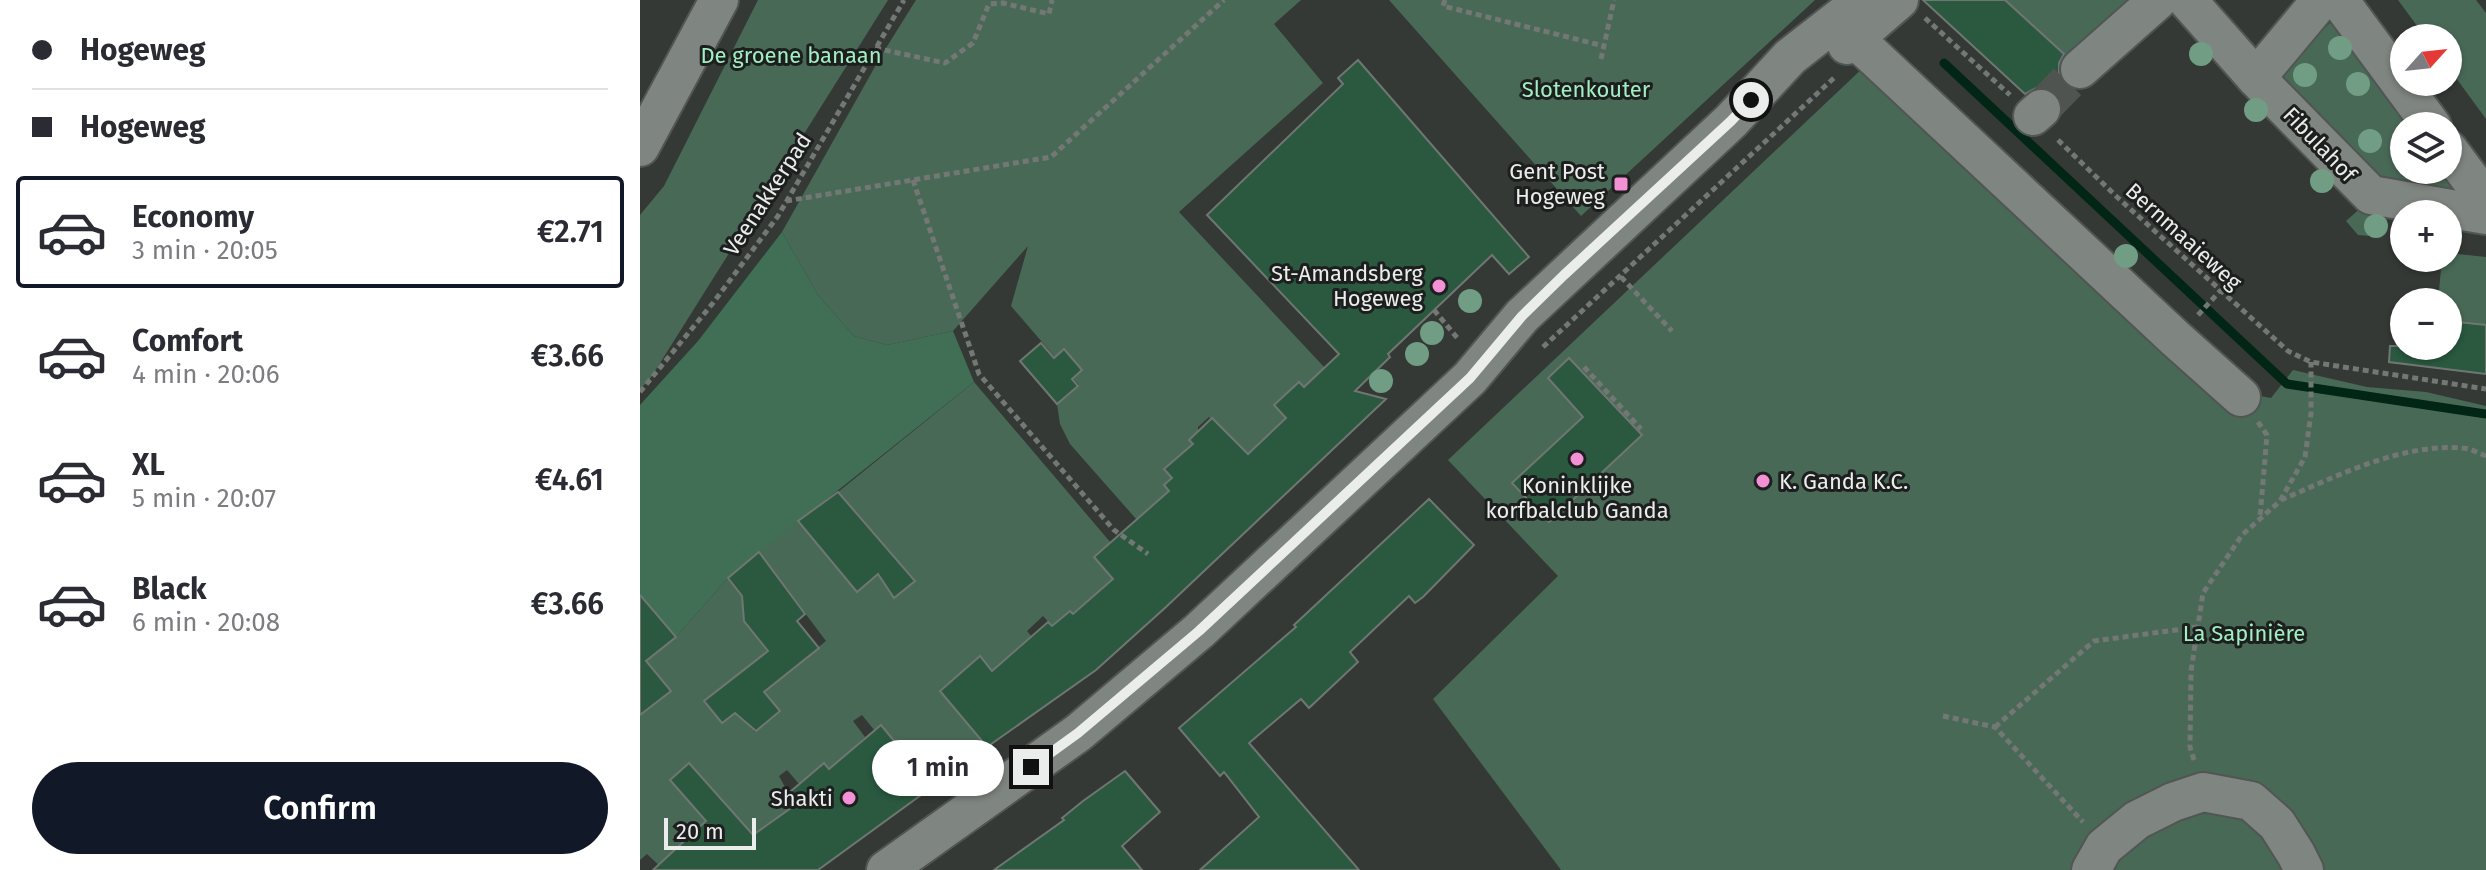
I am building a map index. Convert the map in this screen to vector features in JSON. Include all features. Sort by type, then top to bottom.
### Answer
[{"type":"street","points":[[640,147],[719,0]]},
{"type":"street","points":[[2080,69],[2158,0]]},
{"type":"street","name":"Fibulahof","points":[[2187,0],[2256,78],[2371,195],[2486,215]]},
{"type":"street","points":[[2256,78],[2321,0]]},
{"type":"street","points":[[2339,0],[2422,112]]},
{"type":"street","points":[[886,870],[1078,733],[1199,631],[1470,378],[1522,316],[1731,121],[1855,18],[1908,6]]},
{"type":"street","points":[[1855,18],[2176,339],[2241,397]]},
{"type":"street","points":[[2462,168],[2486,200]]},
{"type":"street","points":[[2098,859],[2137,820],[2173,802],[2203,792],[2251,801],[2277,824],[2304,870]]},
{"type":"path","name":"Veenakkerpad","points":[[640,392],[713,303],[786,201],[904,0]]},
{"type":"path","points":[[875,48],[945,63],[973,43],[989,4],[1003,3],[1049,14],[1052,0]]},
{"type":"path","points":[[786,201],[1051,157],[1224,0]]},
{"type":"path","points":[[1445,0],[1443,6],[1604,46]]},
{"type":"path","points":[[1601,59],[1614,0]]},
{"type":"path","name":"Bernmaaieweg","points":[[1908,6],[2037,112],[2117,197],[2288,351],[2311,362],[2486,389]]},
{"type":"path","points":[[913,180],[979,374],[1114,530],[1148,554]]},
{"type":"path","points":[[1621,277],[1672,331]]},
{"type":"path","points":[[2280,501],[2305,457],[2311,413],[2311,362]]},
{"type":"path","points":[[1584,367],[1641,429]]},
{"type":"path","points":[[2241,397],[2267,435],[2260,518]]},
{"type":"path","points":[[2203,792],[2190,747],[2191,671],[2203,593],[2242,535],[2280,501],[2355,468],[2425,449],[2465,448],[2486,456]]},
{"type":"path","points":[[1995,727],[2094,641],[2198,627]]},
{"type":"path","points":[[1943,716],[1995,727],[2071,808],[2098,859]]},
{"type":"green space","name":"De groene banaan","points":[[758,0],[888,0],[650,379],[640,389],[640,215],[664,186]]},
{"type":"green space","points":[[916,0],[1301,0],[1274,24],[1323,83],[1179,212],[1325,368],[1304,387],[1299,382],[1274,405],[1286,418],[1257,445],[1256,461],[1209,417],[1198,427],[1198,432],[1215,470],[1172,478],[1164,485],[1169,491],[1137,520],[1070,444],[1060,424],[1057,404],[1079,385],[1011,306],[1028,246],[953,331],[887,345],[854,336],[818,295],[782,232]]},
{"type":"green space","name":"Slotenkouter","points":[[1389,0],[1815,0],[1581,216]]},
{"type":"green space","points":[[2005,0],[2140,0],[2074,63]]},
{"type":"green space","points":[[2398,0],[2476,0],[2486,13],[2486,119],[2462,86],[2462,24],[2416,24]]},
{"type":"green space","points":[[2332,21],[2390,92],[2390,96],[2407,112],[2390,112],[2390,181],[2361,162],[2282,79],[2280,70]]},
{"type":"green space","name":"La Sapinière","points":[[1866,65],[2216,388],[2271,398],[2293,370],[2367,387],[2426,392],[2486,406],[2486,870],[1561,870],[1433,699],[1558,576],[1448,460]]},
{"type":"green space","points":[[2406,184],[2457,184],[2460,189],[2453,194]]},
{"type":"green space","points":[[2363,206],[2383,215],[2380,237],[2358,235],[2346,221]]},
{"type":"green space","points":[[782,232],[818,295],[854,336],[887,345],[953,331],[974,382],[728,578],[676,637],[640,595],[640,405],[698,341]]},
{"type":"green space","points":[[2462,254],[2486,257],[2486,325],[2462,322],[2462,288],[2439,288],[2441,272],[2462,272]]},
{"type":"green space","points":[[974,382],[1111,543],[1113,579],[1081,624],[1070,611],[1052,626],[1043,616],[1027,631],[1043,650],[1013,652],[992,671],[979,656],[970,664],[974,669],[940,690],[987,747],[932,787],[882,725],[875,731],[862,715],[853,721],[865,737],[849,752],[898,812],[880,825],[825,763],[799,784],[787,770],[779,776],[785,787],[779,792],[795,813],[753,835],[689,764],[670,780],[709,825],[664,870],[647,854],[640,860],[640,715],[671,691],[646,661],[676,637],[728,578],[751,608],[743,613],[744,621],[785,674],[826,641],[759,552],[798,521],[857,591],[895,559],[838,492]],"holes":[[[763,691],[780,711],[755,732],[738,711]]]},
{"type":"building","points":[[1923,0],[2005,0],[2064,54],[2059,63],[2059,74],[2063,83],[2072,89],[2061,101],[2057,94],[2047,88],[2036,88],[2025,94]]},
{"type":"building","points":[[1358,60],[1529,257],[1509,274],[1492,255],[1388,354],[1390,357],[1355,391],[1386,399],[1096,670],[987,747],[940,691],[980,656],[992,671],[1048,622],[1052,626],[1070,611],[1073,614],[1113,579],[1094,557],[1169,491],[1164,485],[1172,478],[1164,469],[1193,444],[1189,440],[1212,418],[1248,454],[1286,418],[1274,405],[1299,382],[1304,387],[1339,354],[1207,215],[1343,84],[1338,78]]},
{"type":"building","points":[[2462,322],[2486,325],[2486,374],[2389,362],[2390,346],[2390,360],[2462,360]]},
{"type":"building","points":[[1041,343],[1054,358],[1064,349],[1082,370],[1072,379],[1078,386],[1057,404],[1020,361]]},
{"type":"building","name":"Koninklijke korfbalclub Ganda","points":[[1569,358],[1642,435],[1549,522],[1512,483],[1583,417],[1548,378]]},
{"type":"building","points":[[838,492],[915,581],[894,598],[878,574],[857,592],[798,521]]},
{"type":"building","points":[[1429,499],[1474,545],[1423,597],[1415,603],[1409,596],[1350,652],[1358,662],[1309,708],[1301,699],[1249,743],[1359,870],[1200,870],[1259,817],[1224,772],[1220,776],[1179,728],[1296,627],[1294,625]]},
{"type":"building","points":[[759,552],[805,614],[797,621],[819,648],[764,692],[780,711],[756,731],[735,713],[722,723],[704,701],[768,651],[744,621],[742,596],[728,578]]},
{"type":"building","points":[[640,595],[676,637],[646,661],[671,691],[640,715]]},
{"type":"building","points":[[881,725],[932,787],[818,870],[653,870],[706,821],[670,780],[689,763],[753,835],[791,808],[783,798],[824,763],[829,769]]},
{"type":"building","points":[[1125,771],[1160,812],[1122,846],[1142,870],[994,870],[1064,820],[1062,818],[1083,801]]},
{"type":"waterway","points":[[1944,63],[2287,384],[2486,414]]},
{"type":"tunnel","points":[[2041,109],[2080,69]]},
{"type":"place","name":"Gent Post Hogeweg","points":[[1621,184]]},
{"type":"place","name":"St-Amandsberg Hogeweg","points":[[1439,286]]},
{"type":"place","name":"Koninklijke korfbalclub Ganda","points":[[1577,459]]},
{"type":"place","name":"K. Ganda K.C.","points":[[1763,481]]},
{"type":"place","name":"Shakti","points":[[849,798]]},
{"type":"route","points":[[1031,767],[1078,733],[1199,631],[1470,378],[1522,316],[1751,100]]}]
